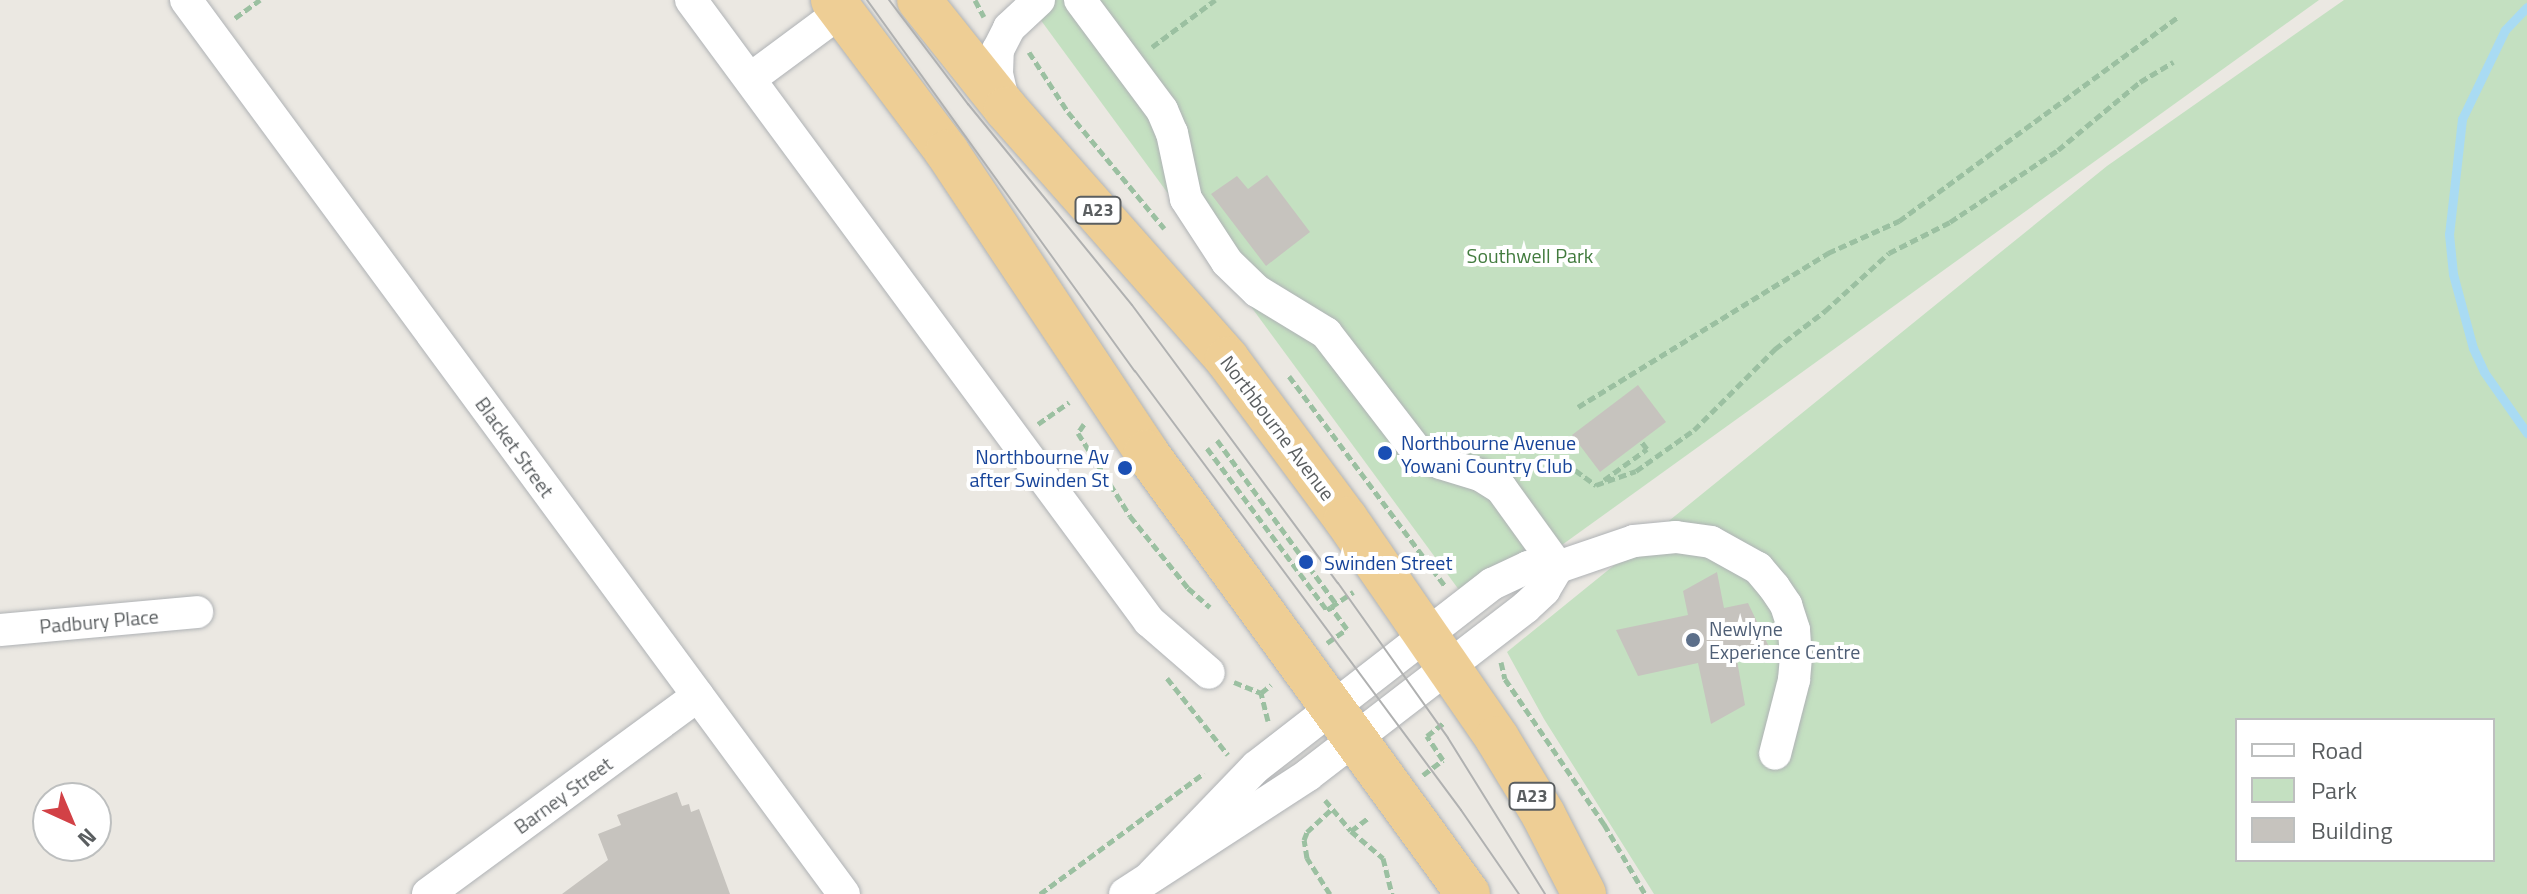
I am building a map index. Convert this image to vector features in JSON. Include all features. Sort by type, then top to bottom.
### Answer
[{"type":"highway","name":"Northbourne Avenue","points":[[919,0],[1006,109],[1227,359],[1439,650],[1543,814],[1584,894]]},
{"type":"highway","points":[[838,6],[947,152],[1146,452],[1468,894]]},
{"type":"street","name":"Blacket Street","points":[[186,0],[844,894]]},
{"type":"street","points":[[691,0],[1149,621],[1209,673]]},
{"type":"street","points":[[1006,109],[997,74],[998,50],[1009,28],[1039,0]]},
{"type":"street","points":[[1080,0],[1162,110],[1172,133],[1183,192],[1227,262],[1257,291],[1326,333],[1416,450],[1440,463],[1480,475],[1501,488],[1558,567]]},
{"type":"street","points":[[750,79],[838,6]]},
{"type":"street","points":[[1125,894],[1152,875],[1256,767],[1345,723],[1439,650],[1492,584],[1528,567],[1558,567],[1624,543],[1676,537],[1711,542],[1758,568],[1786,605],[1794,630],[1794,680],[1775,754]]},
{"type":"street","name":"Padbury Place","points":[[0,630],[197,612]]},
{"type":"street","name":"Barney Street","points":[[428,894],[698,696]]},
{"type":"path","points":[[1129,64],[1215,0]]},
{"type":"path","points":[[1578,407],[1828,253],[1899,221],[2178,17]]},
{"type":"path","points":[[1596,485],[1636,471],[1694,430],[1775,349],[1825,311],[1889,253],[1950,222],[2058,150],[2140,82],[2173,62]]},
{"type":"path","points":[[1015,440],[1076,398]]},
{"type":"path","points":[[1089,417],[1078,433],[1130,516],[1188,588],[1216,611]]},
{"type":"path","points":[[1207,448],[1327,610],[1333,605],[1217,440]]},
{"type":"path","points":[[1596,485],[1647,449],[1641,441]]},
{"type":"path","points":[[1575,470],[1596,485]]},
{"type":"path","points":[[1266,671],[1275,683]]},
{"type":"path","points":[[1505,679],[1604,824],[1645,894]]},
{"type":"path","points":[[1040,894],[1228,755]]},
{"type":"path","points":[[1330,894],[1307,858],[1304,840],[1307,832],[1332,809]]},
{"type":"path","points":[[1351,831],[1383,858],[1392,894]]},
{"type":"green space","name":"Southwell Park","points":[[1026,0],[2319,0],[1473,609]]},
{"type":"green space","points":[[2344,0],[2527,0],[2527,894],[1654,894],[1544,719],[1507,652],[2107,166]]},
{"type":"building","points":[[1267,175],[1310,232],[1266,266],[1211,194],[1237,176],[1248,189]]},
{"type":"building","points":[[1638,385],[1666,422],[1600,472],[1572,435]]},
{"type":"building","name":"Newlyne Experience Centre","points":[[1717,572],[1724,608],[1748,603],[1770,649],[1736,655],[1745,705],[1711,724],[1698,663],[1638,676],[1616,630],[1688,615],[1683,591]]},
{"type":"building","points":[[677,792],[682,806],[689,804],[691,812],[699,809],[730,894],[562,894],[608,860],[598,834],[621,825],[617,815]]},
{"type":"waterway","points":[[2527,7],[2505,30],[2462,119],[2449,234],[2453,274],[2473,348],[2484,372],[2527,433]]},
{"type":"tram line","points":[[867,0],[1135,371],[1461,810],[1519,894]]},
{"type":"tram line","points":[[889,0],[968,104],[1132,305],[1338,583],[1448,738],[1545,894]]},
{"type":"place","name":"Northbourne Avenue Yowani Country Club","points":[[1385,453]]},
{"type":"place","name":"Northbourne Av after Swinden St","points":[[1125,468]]},
{"type":"place","name":"Swinden Street","points":[[1306,562]]},
{"type":"place","name":"Newlyne Experience Centre","points":[[1693,640]]}]
